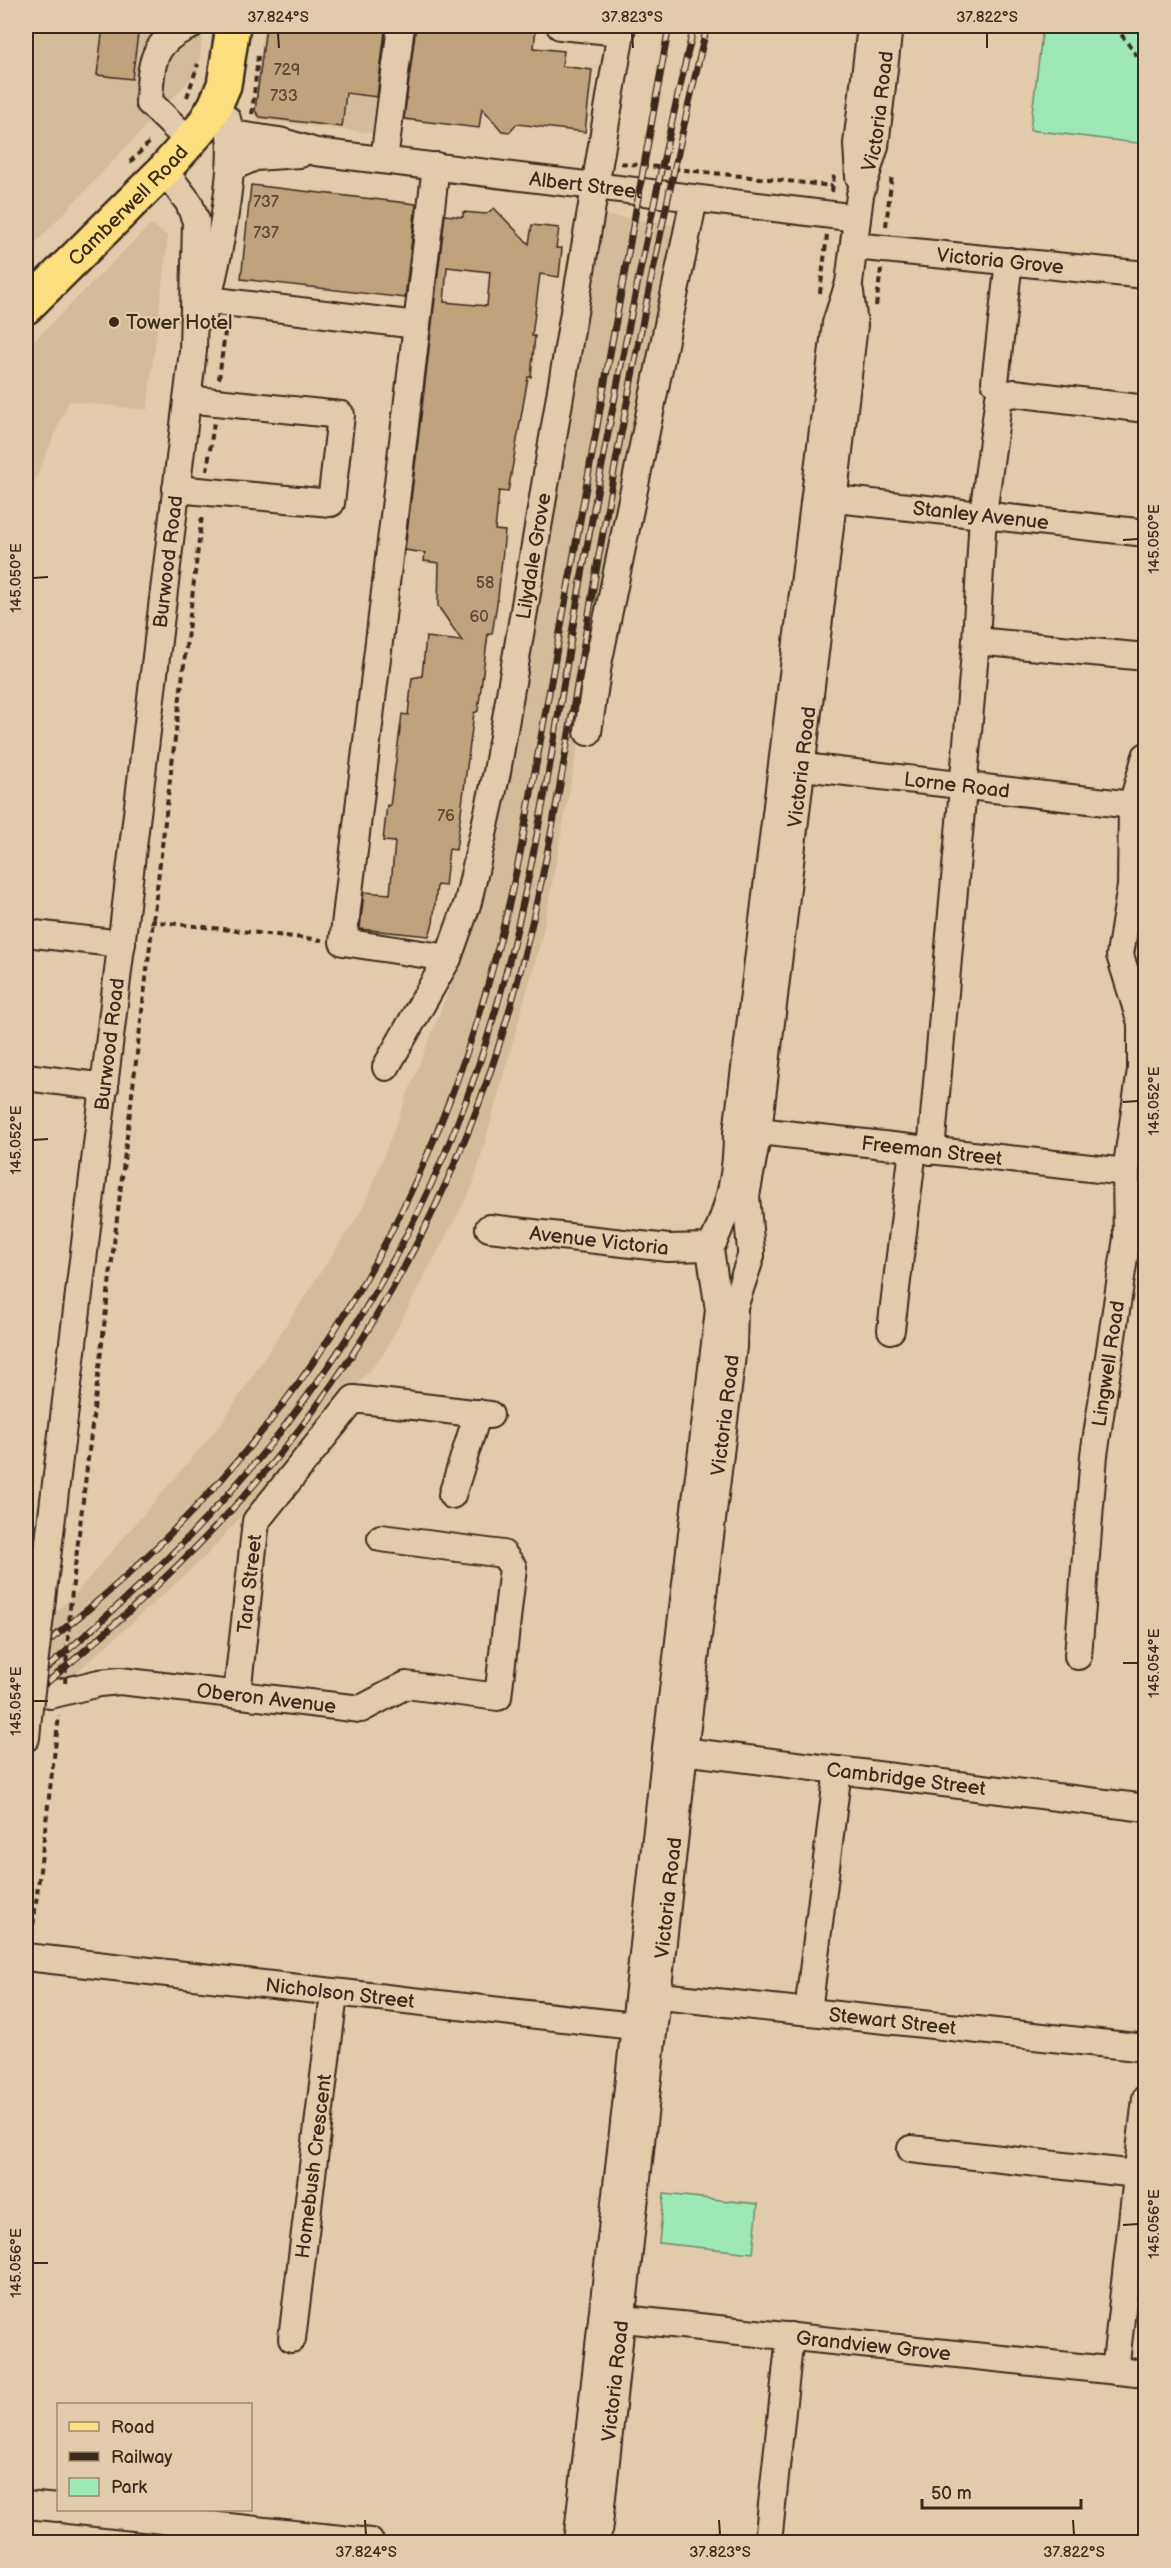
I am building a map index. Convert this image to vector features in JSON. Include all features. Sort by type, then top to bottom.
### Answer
[{"type":"main road","points":[[220,96],[227,73],[232,26]]},
{"type":"main road","name":"Camberwell Road","points":[[26,307],[190,142],[210,116],[220,96]]},
{"type":"street","points":[[190,26],[157,48],[151,68],[150,102],[190,142]]},
{"type":"street","points":[[384,160],[401,26]]},
{"type":"street","points":[[560,26],[622,29]]},
{"type":"street","name":"Victoria Road","points":[[859,207],[857,144],[871,26]]},
{"type":"street","name":"Victoria Road","points":[[597,2542],[612,2318],[675,1750],[712,1442],[734,1307],[751,1253],[746,1196],[748,1130],[824,498],[836,323],[849,283],[859,207],[875,146],[889,26]]},
{"type":"street","name":"Lilydale Grove","points":[[386,1067],[448,957],[468,902],[497,772],[622,29]]},
{"type":"street","name":"Burwood Road","points":[[193,351],[218,301],[216,266],[230,168],[241,135],[220,96]]},
{"type":"street","name":"Albert Street","points":[[241,135],[279,141],[315,152],[694,199],[859,207]]},
{"type":"street","name":"Albert Street","points":[[230,168],[255,157],[315,152]]},
{"type":"street","points":[[436,166],[344,942],[448,957]]},
{"type":"street","name":"Burwood Road","points":[[44,1704],[34,1634],[126,918],[193,351],[196,221],[189,204],[164,170]]},
{"type":"street","points":[[588,732],[598,664],[694,199]]},
{"type":"street","name":"Victoria Grove","points":[[854,246],[1146,275]]},
{"type":"street","points":[[995,382],[1009,261]]},
{"type":"street","points":[[218,301],[417,325]]},
{"type":"street","points":[[891,1330],[922,1150],[962,786],[976,641],[984,514],[999,397],[1014,393],[1146,410]]},
{"type":"street","points":[[176,489],[331,503],[341,415],[187,399]]},
{"type":"street","name":"Stanley Avenue","points":[[824,498],[1146,533]]},
{"type":"street","points":[[976,641],[1146,657]]},
{"type":"street","name":"Lingwell Road","points":[[1078,1656],[1094,1455],[1127,1238],[1126,1172],[1141,1070],[1141,1023],[1120,955],[1131,886],[1132,805],[1146,756]]},
{"type":"street","name":"Lorne Road","points":[[792,766],[1132,805]]},
{"type":"street","points":[[26,933],[122,944]]},
{"type":"street","points":[[26,1077],[105,1087]]},
{"type":"street","name":"Victoria Road","points":[[712,1442],[719,1310],[712,1248],[728,1207],[748,1130]]},
{"type":"street","name":"Freeman Street","points":[[748,1130],[1126,1172]]},
{"type":"street","name":"Avenue Victoria","points":[[489,1228],[675,1248],[712,1248]]},
{"type":"street","points":[[712,1248],[727,1232],[738,1233],[747,1240],[751,1253]]},
{"type":"street","name":"Tara Street","points":[[237,1694],[256,1521],[354,1399],[484,1414],[452,1495]]},
{"type":"street","name":"Oberon Avenue","points":[[44,1704],[99,1683],[120,1682],[361,1709],[406,1686],[498,1697],[513,1567],[503,1554],[381,1538]]},
{"type":"street","name":"Cambridge Street","points":[[675,1750],[1146,1808]]},
{"type":"street","points":[[808,2012],[838,1770]]},
{"type":"street","name":"Nicholson Street","points":[[28,1958],[644,2027]]},
{"type":"street","name":"Homebush Crescent","points":[[292,2339],[334,1994]]},
{"type":"street","name":"Stewart Street","points":[[648,1995],[1146,2048]]},
{"type":"street","points":[[1115,2371],[1146,2098]]},
{"type":"street","points":[[911,2149],[1137,2174]]},
{"type":"street","name":"Victoria Road","points":[[577,2542],[612,2318]]},
{"type":"street","name":"Grandview Grove","points":[[612,2318],[1146,2374]]},
{"type":"street","points":[[768,2542],[790,2336]]},
{"type":"street","points":[[26,2505],[57,2508]]},
{"type":"street","points":[[77,2511],[370,2542]]},
{"type":"path","points":[[1115,26],[1146,68]]},
{"type":"path","points":[[241,135],[259,47]]},
{"type":"path","points":[[26,1991],[28,1958],[58,1722],[44,1704],[70,1608],[216,402],[218,301]]},
{"type":"path","points":[[126,918],[344,942]]},
{"type":"shaded area","points":[[26,26],[204,26],[198,71],[26,253]]},
{"type":"shaded area","points":[[263,26],[394,26],[382,134],[259,120],[254,113]]},
{"type":"shaded area","points":[[603,215],[680,226],[643,399],[542,937],[473,1185],[383,1355],[206,1556],[26,1718],[26,1639],[76,1593],[221,1424],[363,1208],[448,992],[482,893]]},
{"type":"shaded area","points":[[151,224],[168,237],[147,410],[69,401],[26,501],[26,349]]},
{"type":"green space","points":[[1043,26],[1145,26],[1145,144],[1030,130]]},
{"type":"green space","points":[[664,2194],[758,2204],[753,2253],[659,2243]]},
{"type":"building","points":[[103,26],[139,26],[132,79],[97,75]]},
{"type":"building","points":[[266,26],[302,26],[349,31],[349,27],[385,31],[377,97],[346,93],[342,127],[260,117],[255,111]]},
{"type":"building","points":[[416,26],[536,26],[534,48],[564,51],[562,66],[592,70],[585,132],[517,124],[510,132],[502,131],[482,108],[479,128],[404,119]]},
{"type":"building","points":[[251,185],[416,204],[405,298],[241,279]]},
{"type":"building","points":[[494,208],[529,244],[532,225],[559,228],[556,248],[562,248],[559,277],[540,274],[532,336],[535,336],[531,377],[528,377],[508,492],[499,491],[495,530],[505,531],[498,597],[492,634],[488,634],[478,711],[474,713],[456,850],[449,849],[445,886],[437,885],[433,923],[429,936],[360,929],[364,892],[390,894],[395,842],[383,841],[387,805],[390,806],[402,714],[408,715],[412,678],[422,676],[426,637],[462,641],[438,606],[439,563],[424,561],[425,553],[405,550],[445,215],[463,217],[463,212],[486,214]],"holes":[[[447,267],[490,272],[487,306],[444,302]]]},
{"type":"railway","points":[[26,1659],[99,1600],[141,1562],[215,1487],[280,1408],[338,1325],[388,1239],[430,1149],[466,1054],[496,956],[520,854],[669,26]]},
{"type":"railway","points":[[26,1685],[93,1629],[156,1570],[269,1446],[320,1379],[366,1308],[408,1233],[445,1153],[471,1086],[493,1018],[528,879],[618,382],[646,239],[694,26]]},
{"type":"railway","points":[[26,1700],[78,1657],[174,1569],[219,1524],[302,1426],[340,1372],[393,1288],[437,1204],[462,1146],[506,1024],[538,895],[552,829],[597,566],[635,363],[676,160],[707,26]]},
{"type":"place","name":"Tower Hotel","points":[[114,322]]}]
